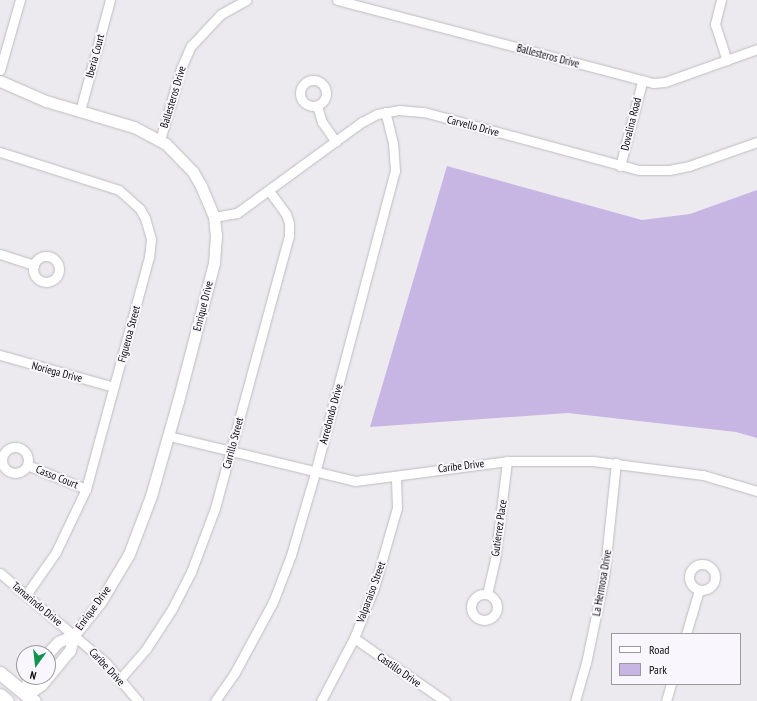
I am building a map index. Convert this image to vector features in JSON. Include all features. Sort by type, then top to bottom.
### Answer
[{"type":"main road","points":[[0,673],[27,699]]},
{"type":"main road","points":[[0,695],[8,701]]},
{"type":"street","points":[[0,70],[20,0]]},
{"type":"street","name":"Iberia Court","points":[[80,111],[110,0]]},
{"type":"street","name":"Ballesteros Drive","points":[[337,0],[642,82],[665,82],[757,49]]},
{"type":"street","points":[[721,0],[715,24],[727,60]]},
{"type":"street","name":"Ballesteros Drive","points":[[160,140],[181,68],[192,46],[208,25],[241,1]]},
{"type":"street","name":"Enrique Drive","points":[[0,81],[46,101],[134,127],[160,140],[180,156],[193,172],[214,217],[214,263],[169,436],[151,496],[129,554],[101,601],[74,635],[70,650],[41,686],[27,699]]},
{"type":"street","name":"Dovalina Road","points":[[620,166],[642,82]]},
{"type":"street","points":[[317,106],[322,122],[336,142]]},
{"type":"street","name":"Carvello Drive","points":[[214,217],[237,213],[362,122],[385,112],[399,110],[424,112],[639,170],[669,170],[689,166],[757,142]]},
{"type":"street","name":"Arredondo Drive","points":[[215,701],[234,674],[273,602],[291,555],[315,473],[395,171],[393,143],[385,112]]},
{"type":"street","name":"Figueroa Street","points":[[0,152],[119,190],[133,201],[146,218],[151,239],[149,258],[86,489],[56,552],[26,595]]},
{"type":"street","name":"Carrillo Street","points":[[119,680],[146,649],[191,572],[215,508],[290,236],[289,223],[286,214],[269,191]]},
{"type":"street","points":[[0,254],[34,265]]},
{"type":"street","name":"Noriega Drive","points":[[0,356],[114,387]]},
{"type":"street","name":"Caribe Drive","points":[[169,436],[315,473],[355,481],[396,477],[443,468],[507,461],[616,463],[703,475],[757,491]]},
{"type":"street","name":"Gutierrez Place","points":[[487,594],[495,560],[507,461]]},
{"type":"street","name":"La Hermosa Drive","points":[[575,701],[586,663],[604,577],[616,463]]},
{"type":"street","name":"Casso Court","points":[[27,465],[86,489]]},
{"type":"street","name":"Valparaiso Street","points":[[321,701],[354,638],[374,588],[397,508],[396,477]]},
{"type":"street","name":"Tamarindo Drive","points":[[0,573],[74,635]]},
{"type":"street","points":[[686,633],[699,590]]},
{"type":"street","name":"Enrique Drive","points":[[55,645],[58,642],[74,635]]},
{"type":"street","name":"Caribe Drive","points":[[74,635],[106,663],[138,701]]},
{"type":"street","name":"Castillo Drive","points":[[354,638],[445,701]]},
{"type":"street","points":[[27,699],[28,685]]},
{"type":"street","points":[[666,701],[671,685]]},
{"type":"green space","points":[[447,166],[642,220],[690,214],[757,190],[757,438],[736,432],[568,413],[370,427]]}]
